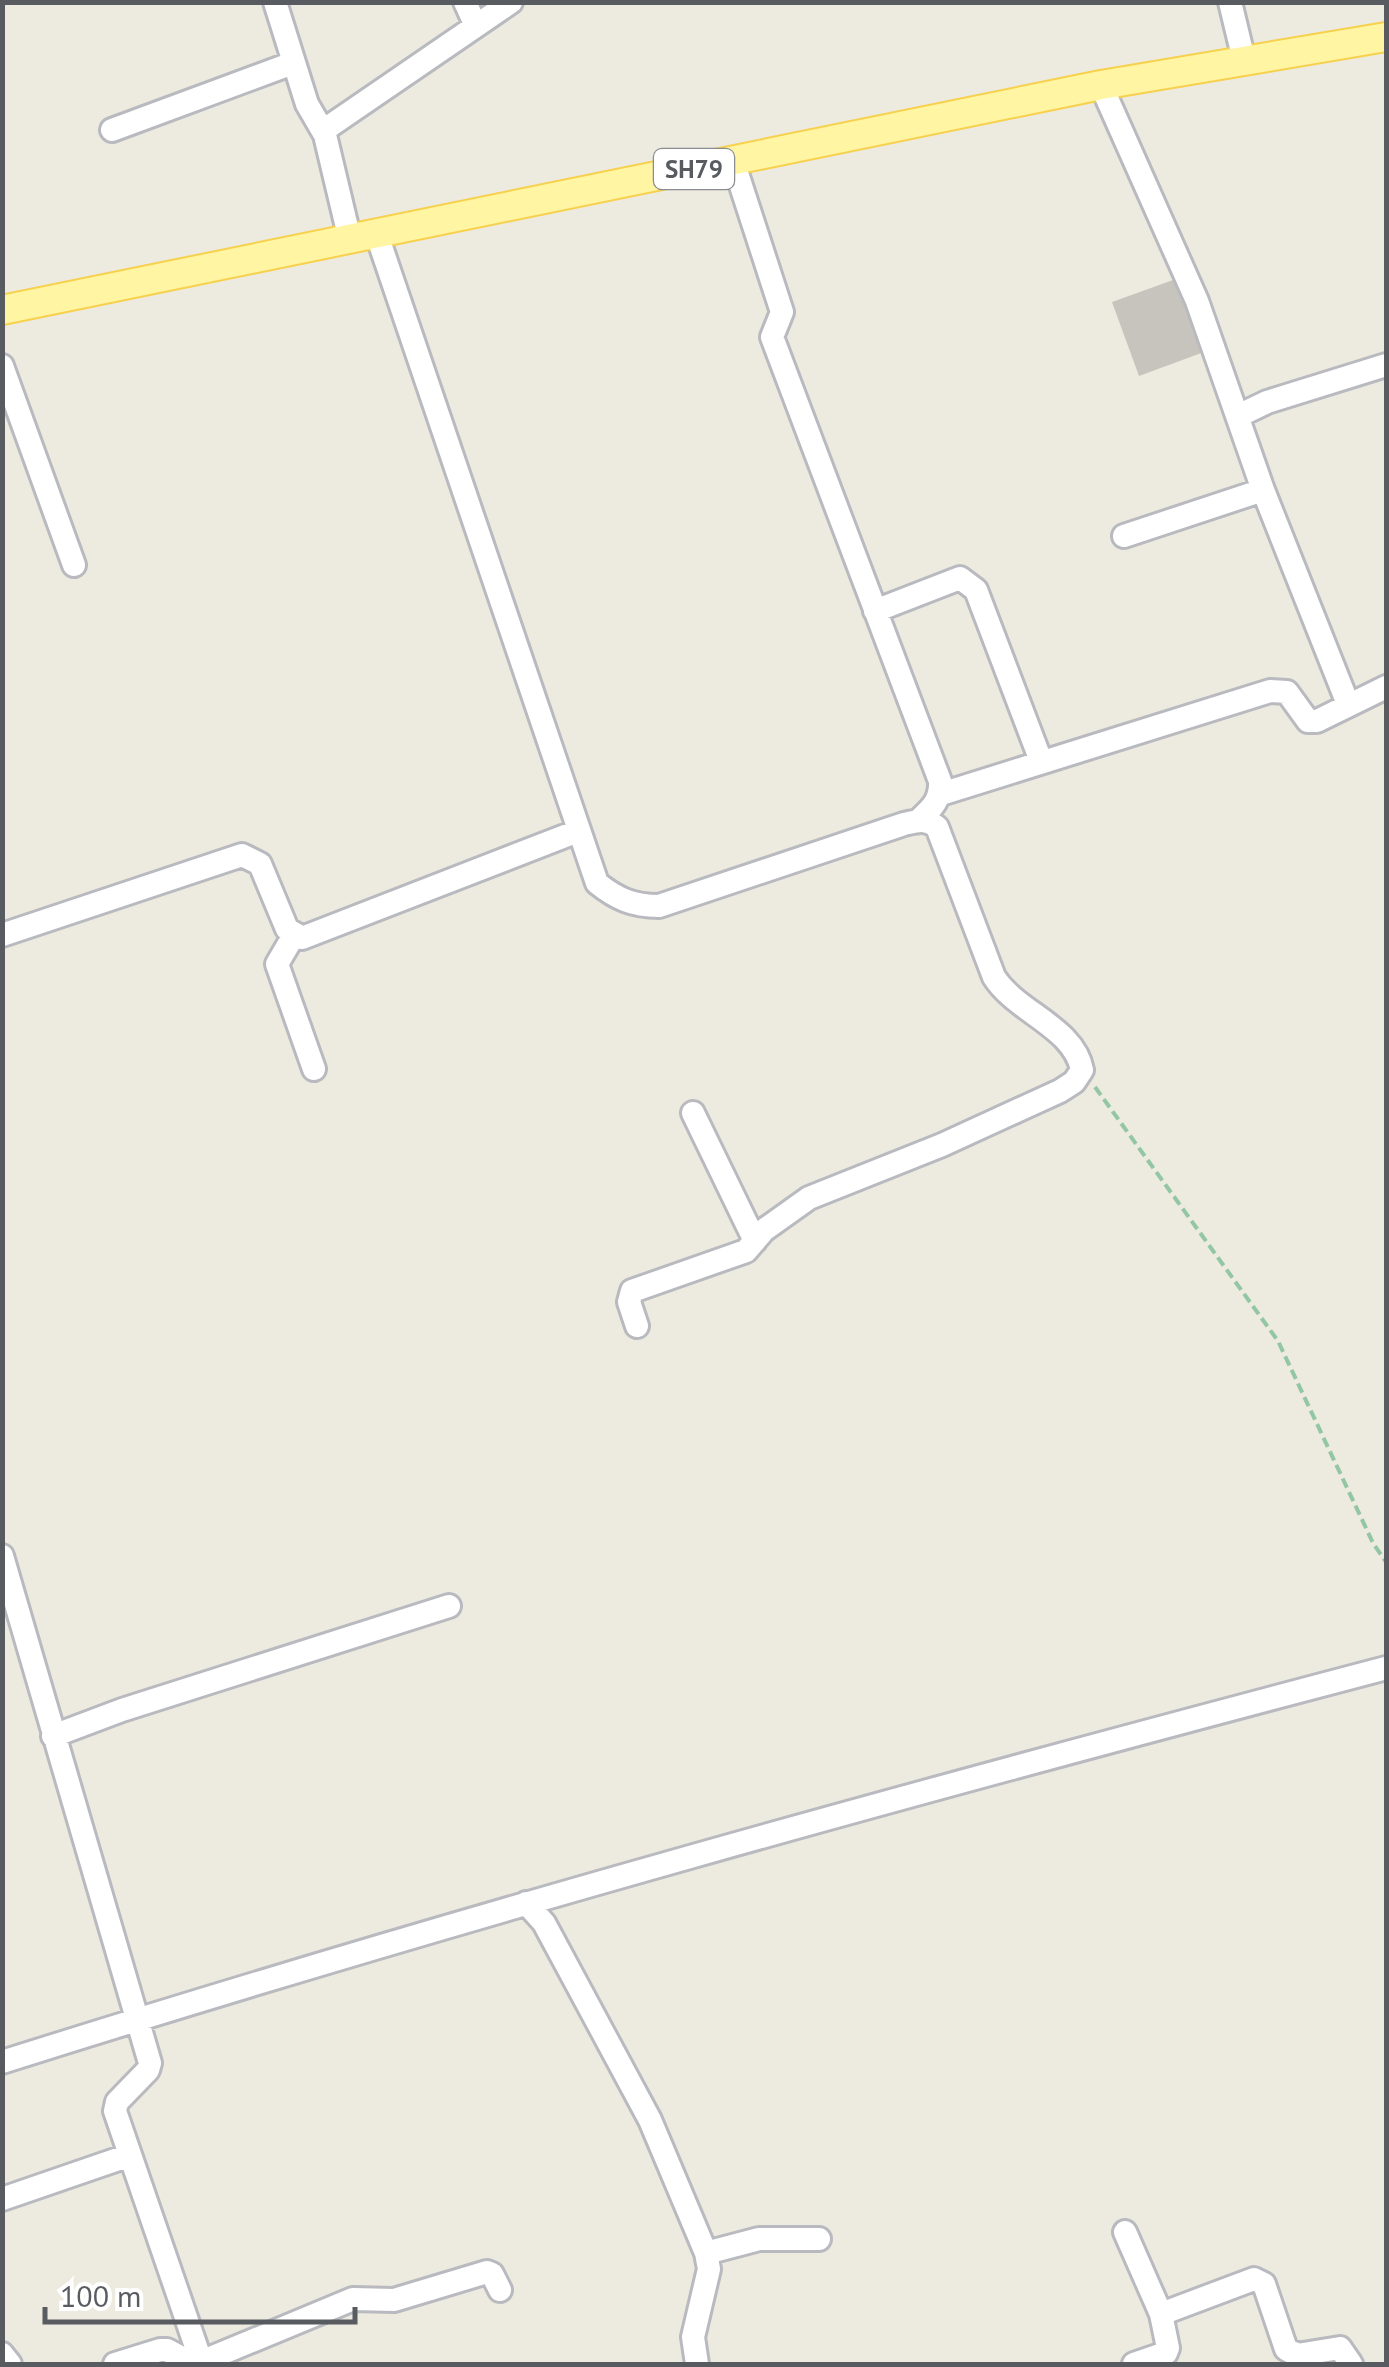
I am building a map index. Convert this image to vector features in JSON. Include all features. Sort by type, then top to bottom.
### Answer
[{"type":"main road","name":"SH79","points":[[2,310],[1101,85],[1386,37]]},
{"type":"street","points":[[276,2],[306,104],[325,134],[364,237],[597,883],[614,897],[639,906],[659,906],[919,820],[936,805],[941,794],[940,782],[772,337],[782,312],[733,162]]},
{"type":"street","points":[[465,2],[476,26]]},
{"type":"street","points":[[325,134],[332,123],[512,2]]},
{"type":"street","points":[[1230,2],[1244,60]]},
{"type":"street","points":[[112,130],[292,64]]},
{"type":"street","points":[[1101,85],[1187,274],[1263,490],[1348,704]]},
{"type":"street","points":[[1238,416],[1267,402],[1386,365]]},
{"type":"street","points":[[2,366],[74,565]]},
{"type":"street","points":[[1124,536],[1263,490]]},
{"type":"street","points":[[874,611],[960,578],[968,581],[976,590],[1041,761]]},
{"type":"street","points":[[941,794],[1270,691],[1286,692],[1308,722],[1386,687]]},
{"type":"street","points":[[637,1326],[628,1302],[632,1290],[746,1251],[764,1230],[808,1198],[1060,1092],[1082,1070],[1080,1058],[1070,1043],[1011,997],[994,978],[936,828],[919,820]]},
{"type":"street","points":[[2,936],[242,855],[260,864],[287,929],[294,935],[310,936],[578,831]]},
{"type":"street","points":[[294,935],[277,964],[314,1069]]},
{"type":"street","points":[[693,1114],[755,1241]]},
{"type":"street","points":[[2,1556],[150,2063],[117,2102],[115,2112],[198,2364]]},
{"type":"street","points":[[53,1736],[122,1710],[449,1606]]},
{"type":"street","points":[[2,2062],[526,1903],[988,1773],[1386,1668]]},
{"type":"street","points":[[526,1903],[544,1922],[650,2120],[706,2253],[710,2270],[693,2337],[698,2364]]},
{"type":"street","points":[[2,2200],[130,2155]]},
{"type":"street","points":[[1125,2232],[1161,2314],[1168,2348],[1166,2354],[1134,2364]]},
{"type":"street","points":[[706,2253],[759,2239],[819,2239]]},
{"type":"street","points":[[116,2364],[168,2350],[198,2364],[352,2299],[394,2300],[487,2272],[500,2290]]},
{"type":"street","points":[[1161,2314],[1260,2280],[1286,2349],[1297,2355],[1340,2348],[1351,2364]]},
{"type":"street","points":[[2,2354],[10,2364]]},
{"type":"path","points":[[1082,1070],[1278,1341],[1373,1543],[1386,1562]]},
{"type":"building","points":[[1176,279],[1204,352],[1139,376],[1112,302]]}]
